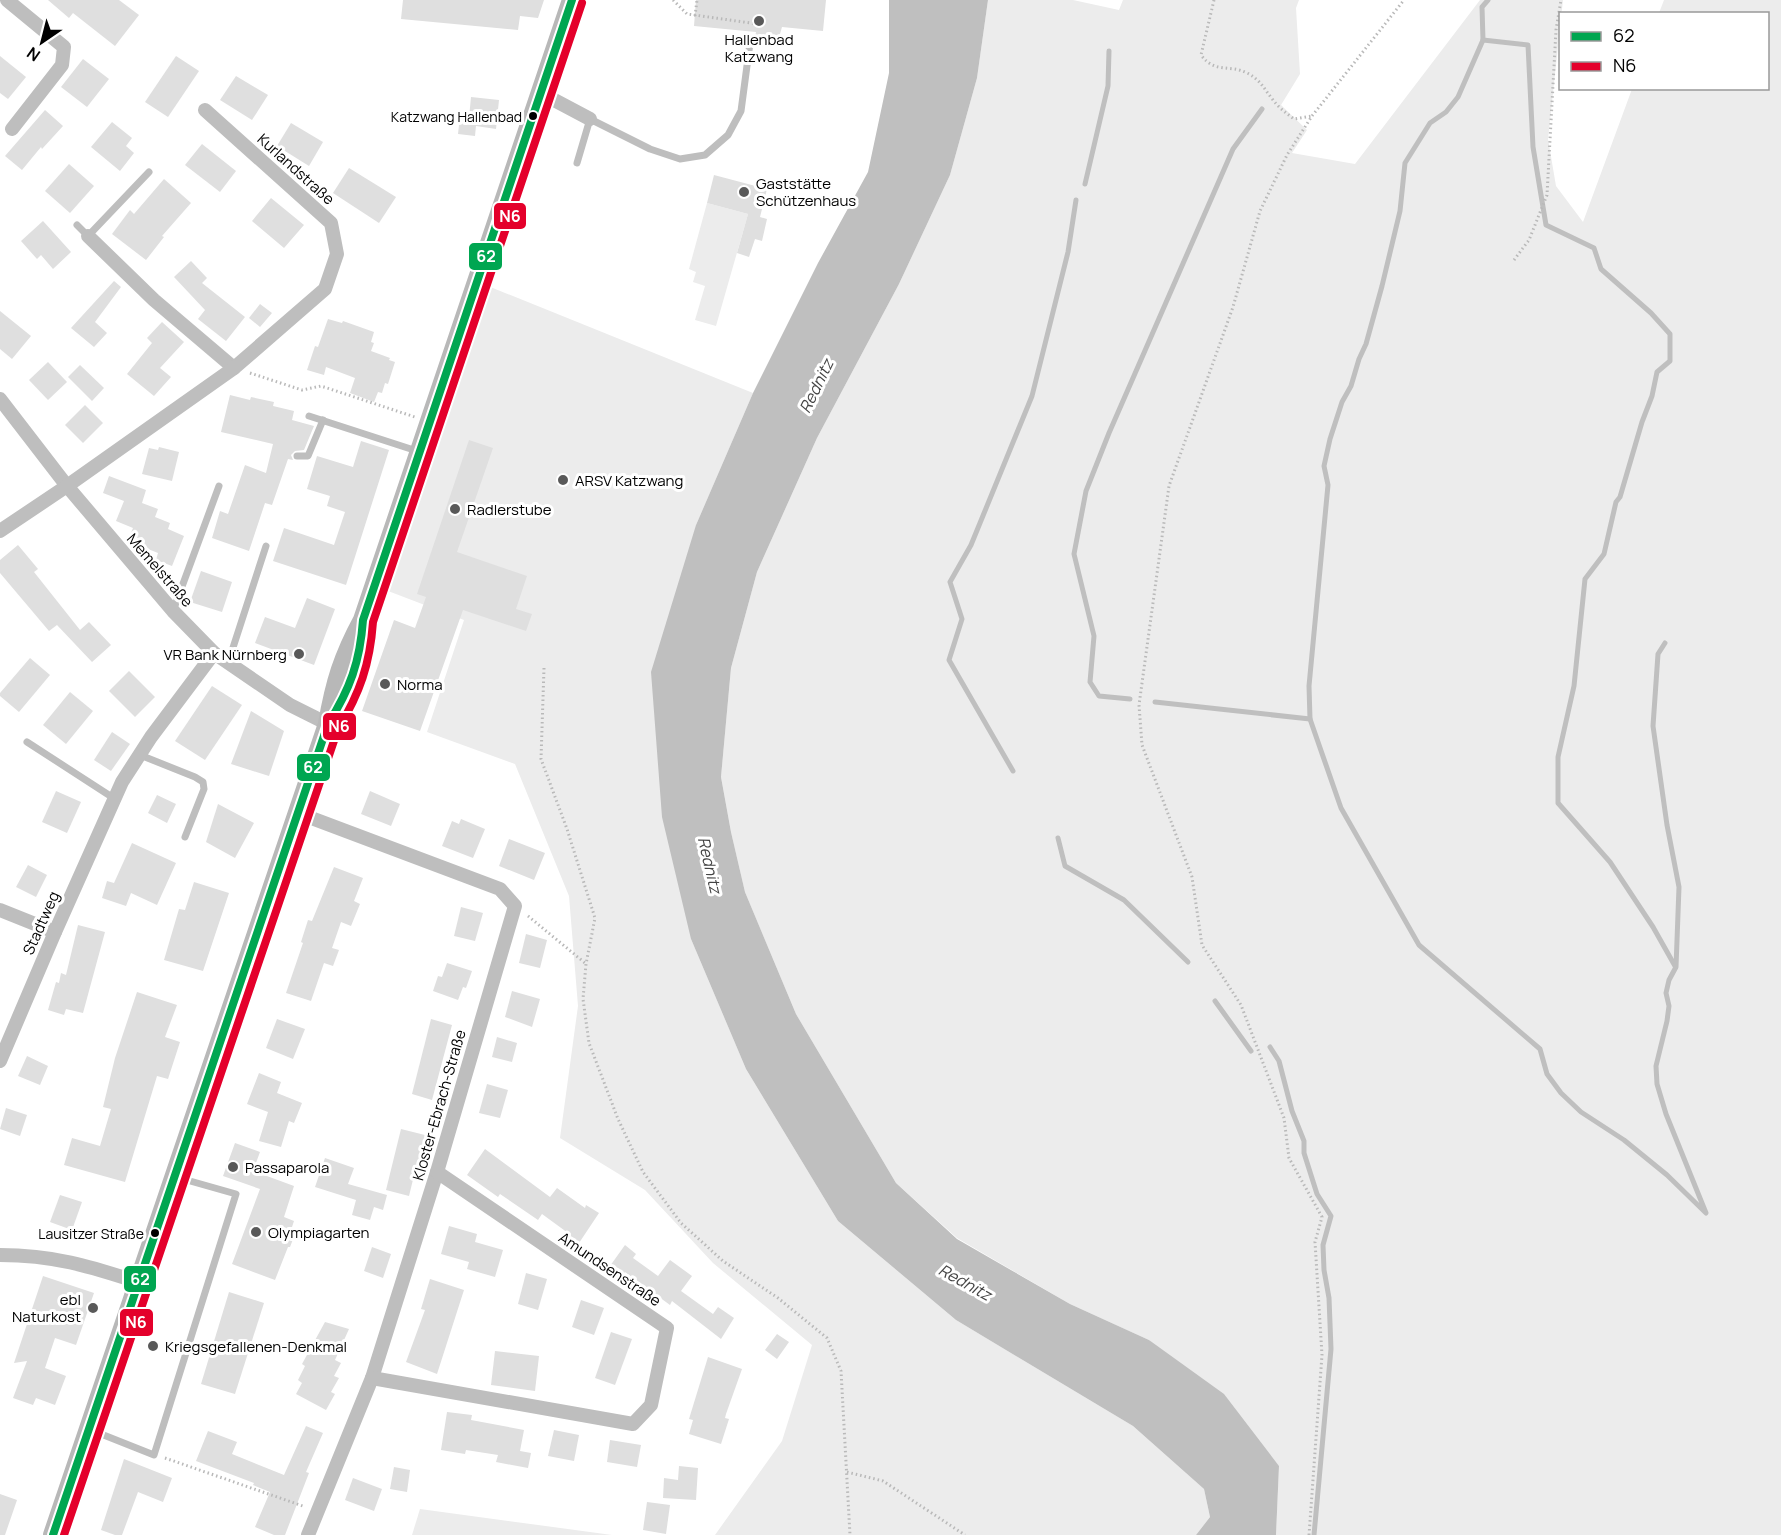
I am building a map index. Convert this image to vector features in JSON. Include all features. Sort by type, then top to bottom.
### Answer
[{"type":"main road","points":[[53,1535],[328,724],[347,694],[354,675],[361,649],[363,620],[572,0]]},
{"type":"street","points":[[8,0],[64,46],[62,65],[12,129]]},
{"type":"street","points":[[541,93],[590,119]]},
{"type":"street","name":"Kurlandstraße","points":[[0,531],[234,368],[325,289],[337,254],[331,223],[206,110]]},
{"type":"street","points":[[88,237],[154,300],[234,368]]},
{"type":"street","name":"Memelstraße","points":[[0,399],[67,486],[172,611],[214,653],[290,705],[328,724]]},
{"type":"street","name":"Stadtweg","points":[[0,1061],[122,782],[214,653]]},
{"type":"street","points":[[298,813],[500,889],[514,906]]},
{"type":"street","name":"Kloster-Ebrach-Straße","points":[[308,1535],[372,1378],[437,1172],[514,906]]},
{"type":"street","points":[[0,910],[55,932]]},
{"type":"street","name":"Amundsenstraße","points":[[372,1378],[633,1424],[651,1405],[667,1328],[437,1172]]},
{"type":"street","points":[[0,1255],[35,1255],[69,1261],[138,1282]]},
{"type":"lane","points":[[577,163],[590,119],[651,149],[680,159],[705,156],[728,135],[741,111],[750,43]]},
{"type":"lane","points":[[76,225],[88,237],[149,172]]},
{"type":"lane","points":[[309,416],[420,452]]},
{"type":"lane","points":[[297,456],[309,456],[322,420]]},
{"type":"lane","points":[[172,611],[219,486]]},
{"type":"lane","points":[[228,663],[266,546]]},
{"type":"lane","points":[[27,742],[114,800]]},
{"type":"lane","points":[[140,755],[203,782],[204,789],[185,837]]},
{"type":"lane","points":[[88,1430],[154,1455],[236,1194],[175,1176]]},
{"type":"path","points":[[673,0],[687,14],[758,24]]},
{"type":"path","points":[[695,16],[697,0]]},
{"type":"path","points":[[1214,0],[1202,44],[1201,55],[1207,63],[1246,72],[1260,82],[1273,101],[1294,119],[1312,116]]},
{"type":"path","points":[[1309,1535],[1322,1355],[1316,1242],[1322,1217],[1290,1158],[1284,1118],[1241,1005],[1202,945],[1192,877],[1142,745],[1139,705],[1169,486],[1233,307],[1260,211],[1287,155],[1312,116],[1404,0]]},
{"type":"path","points":[[1514,260],[1529,240],[1547,195],[1556,30],[1561,0]]},
{"type":"path","points":[[234,368],[302,390],[321,386],[430,422]]},
{"type":"path","points":[[544,668],[541,759],[595,918],[586,964],[583,999],[589,1043],[618,1119],[643,1172],[681,1222],[723,1261],[778,1298],[827,1338],[841,1371],[850,1535]]},
{"type":"path","points":[[514,906],[586,964]]},
{"type":"path","points":[[154,1455],[316,1511]]},
{"type":"path","points":[[847,1472],[883,1481],[965,1535]]},
{"type":"shaded area","points":[[988,0],[1073,0],[1119,10],[1123,0],[1299,0],[1296,8],[1300,74],[1281,105],[1307,130],[1292,153],[1355,164],[1480,0],[1563,0],[1562,12],[1559,12],[1559,37],[1548,139],[1556,186],[1583,222],[1632,90],[1769,90],[1769,12],[1659,12],[1664,0],[1781,0],[1781,1535],[1276,1535],[1279,1466],[1149,1340],[1070,1304],[957,1238],[896,1183],[796,1014],[745,892],[731,832],[721,777],[731,668],[757,572],[817,438],[899,284],[950,175],[977,78]]},
{"type":"shaded area","points":[[707,203],[748,214],[716,326],[695,320],[705,286],[693,282],[696,272],[689,269]]},
{"type":"shaded area","points":[[478,282],[753,393],[696,525],[691,939],[746,1069],[838,1221],[956,1320],[1133,1426],[1204,1489],[1210,1517],[1196,1535],[715,1535],[782,1441],[812,1345],[713,1263],[645,1190],[560,1138],[578,1006],[569,896],[515,764],[427,732],[464,620],[375,586]]},
{"type":"shaded area","points":[[420,1509],[612,1535],[412,1535]]},
{"type":"water","name":"Rednitz","points":[[889,0],[988,0],[977,78],[950,175],[899,284],[817,438],[757,572],[731,668],[721,777],[745,892],[796,1014],[896,1183],[957,1239],[1070,1304],[1149,1340],[1224,1394],[1279,1466],[1276,1535],[1196,1535],[1210,1517],[1204,1489],[1133,1426],[956,1320],[838,1221],[746,1069],[691,939],[662,817],[651,672],[696,525],[753,393],[818,263],[868,172],[889,73]]},
{"type":"building","points":[[48,0],[119,0],[139,15],[115,46],[73,13],[69,18]]},
{"type":"building","points":[[403,0],[544,0],[538,18],[520,16],[518,30],[401,19]]},
{"type":"building","name":"Hallenbad Katzwang","points":[[696,0],[826,0],[823,31],[782,27],[778,41],[755,38],[756,32],[694,26]]},
{"type":"building","points":[[0,56],[26,77],[8,99],[0,93]]},
{"type":"building","points":[[176,56],[199,71],[168,117],[145,102]]},
{"type":"building","points":[[83,59],[109,79],[87,107],[61,87]]},
{"type":"building","points":[[236,76],[268,95],[252,120],[220,100]]},
{"type":"building","points":[[471,97],[499,100],[496,129],[476,126],[475,136],[458,134],[460,116],[469,118]]},
{"type":"building","points":[[45,110],[63,126],[22,170],[5,156]]},
{"type":"building","points":[[112,122],[132,138],[126,146],[134,153],[120,171],[91,147]]},
{"type":"building","points":[[291,123],[323,142],[309,166],[277,146]]},
{"type":"building","points":[[202,144],[236,171],[220,192],[185,165]]},
{"type":"building","points":[[69,164],[94,186],[70,213],[45,191]]},
{"type":"building","points":[[349,168],[396,197],[379,223],[333,193]]},
{"type":"building","points":[[714,175],[767,189],[760,217],[767,219],[762,241],[755,239],[749,257],[737,253],[748,214],[707,203]]},
{"type":"building","points":[[164,179],[191,203],[162,236],[164,237],[146,260],[112,234],[130,210],[134,214]]},
{"type":"building","points":[[271,198],[304,225],[284,248],[252,221]]},
{"type":"building","points":[[43,221],[71,252],[53,269],[41,255],[37,259],[21,241]]},
{"type":"building","points":[[191,261],[207,278],[202,283],[245,317],[226,341],[198,319],[205,310],[174,277]]},
{"type":"building","points":[[114,281],[121,287],[95,322],[107,333],[94,347],[71,328]]},
{"type":"building","points":[[260,304],[272,313],[260,327],[249,318]]},
{"type":"building","points":[[0,311],[31,336],[12,359],[0,349]]},
{"type":"building","points":[[328,319],[342,323],[343,321],[374,332],[371,351],[395,362],[388,384],[385,383],[382,393],[378,392],[374,402],[350,393],[355,378],[326,367],[324,375],[307,370]]},
{"type":"building","points":[[162,322],[184,342],[160,368],[171,377],[154,396],[127,374],[152,343],[147,338]]},
{"type":"building","points":[[48,362],[67,382],[48,400],[29,380]]},
{"type":"building","points":[[80,365],[104,388],[92,401],[68,377]]},
{"type":"building","points":[[230,395],[274,402],[273,406],[294,411],[292,420],[314,426],[304,450],[295,451],[291,455],[293,460],[288,459],[272,505],[265,503],[249,551],[212,538],[220,511],[228,514],[245,465],[266,473],[273,444],[221,432]]},
{"type":"building","points":[[85,405],[103,423],[83,443],[65,425]]},
{"type":"building","points":[[469,440],[493,448],[457,552],[527,576],[516,609],[532,614],[526,631],[463,610],[420,731],[362,711],[394,620],[415,628],[426,597],[417,594]]},
{"type":"building","points":[[361,441],[389,450],[346,585],[273,561],[284,528],[334,545],[345,512],[327,506],[330,496],[307,489],[317,456],[353,467]]},
{"type":"building","points":[[159,447],[179,452],[172,481],[142,474],[149,448],[158,450]]},
{"type":"building","points":[[109,476],[146,490],[142,503],[158,509],[155,517],[170,523],[168,529],[184,536],[172,566],[156,560],[158,553],[143,547],[145,541],[130,535],[133,528],[116,521],[124,501],[103,493]]},
{"type":"building","points":[[18,545],[38,569],[34,572],[80,630],[89,622],[111,645],[92,662],[57,625],[49,631],[0,573],[0,560]]},
{"type":"building","points":[[201,571],[232,582],[222,612],[190,602]]},
{"type":"building","points":[[307,598],[335,609],[314,665],[255,643],[265,617],[295,628]]},
{"type":"building","points":[[30,658],[50,675],[19,712],[0,696],[0,693]]},
{"type":"building","points":[[129,671],[155,697],[135,717],[109,691]]},
{"type":"building","points":[[212,686],[242,705],[205,760],[175,741]]},
{"type":"building","points":[[70,692],[93,711],[66,744],[43,725]]},
{"type":"building","points":[[251,711],[284,731],[269,776],[231,764]]},
{"type":"building","points":[[112,732],[130,744],[111,771],[94,760]]},
{"type":"building","points":[[56,791],[81,802],[67,833],[42,822]]},
{"type":"building","points":[[370,791],[400,804],[391,826],[361,814]]},
{"type":"building","points":[[157,795],[176,804],[167,823],[148,813]]},
{"type":"building","points":[[218,804],[254,823],[235,858],[206,842]]},
{"type":"building","points":[[461,819],[485,829],[473,858],[442,846],[452,821],[459,824]]},
{"type":"building","points":[[509,839],[545,853],[534,880],[499,866]]},
{"type":"building","points":[[132,843],[176,863],[157,905],[131,893],[126,906],[102,898],[107,881],[114,883]]},
{"type":"building","points":[[28,865],[47,875],[36,897],[16,887]]},
{"type":"building","points":[[334,867],[363,878],[354,901],[360,904],[351,926],[341,922],[332,948],[339,950],[333,966],[324,963],[311,1001],[286,993],[303,943],[301,942],[308,920],[312,921]]},
{"type":"building","points":[[194,882],[229,893],[203,971],[164,960],[179,909],[185,910]]},
{"type":"building","points":[[461,907],[483,913],[475,941],[454,936]]},
{"type":"building","points":[[78,925],[105,932],[83,1013],[66,1009],[64,1015],[48,1010],[56,982],[59,983],[61,973],[66,975]]},
{"type":"building","points":[[526,934],[547,940],[540,968],[519,963]]},
{"type":"building","points":[[447,963],[472,971],[466,988],[463,987],[458,1000],[433,991],[438,976],[442,977]]},
{"type":"building","points":[[512,991],[540,999],[532,1027],[505,1017]]},
{"type":"building","points":[[137,992],[177,1005],[165,1037],[180,1042],[168,1079],[157,1076],[125,1182],[64,1165],[72,1138],[100,1146],[111,1109],[103,1107],[115,1058]]},
{"type":"building","points":[[277,1019],[305,1029],[293,1059],[266,1048]]},
{"type":"building","points":[[431,1019],[452,1025],[432,1100],[412,1094]]},
{"type":"building","points":[[497,1037],[517,1043],[512,1062],[492,1057]]},
{"type":"building","points":[[27,1056],[48,1066],[40,1085],[18,1076]]},
{"type":"building","points":[[259,1073],[281,1082],[277,1093],[302,1103],[294,1123],[289,1121],[281,1147],[259,1141],[268,1112],[247,1104]]},
{"type":"building","points":[[487,1084],[508,1090],[500,1118],[479,1113]]},
{"type":"building","points":[[6,1108],[27,1115],[20,1136],[0,1129]]},
{"type":"building","points":[[401,1129],[429,1136],[423,1160],[418,1159],[409,1196],[386,1190]]},
{"type":"building","points":[[235,1143],[260,1152],[253,1171],[294,1186],[284,1217],[294,1221],[290,1233],[295,1234],[275,1280],[232,1264],[260,1189],[223,1176]]},
{"type":"building","points":[[485,1149],[550,1197],[557,1188],[585,1208],[586,1205],[599,1213],[579,1243],[566,1236],[568,1233],[542,1214],[538,1220],[500,1194],[498,1197],[467,1175]]},
{"type":"building","points":[[325,1158],[354,1168],[348,1184],[387,1195],[383,1210],[374,1207],[370,1220],[352,1215],[356,1200],[315,1187]]},
{"type":"building","points":[[60,1195],[82,1202],[72,1230],[50,1222]]},
{"type":"building","points":[[449,1226],[477,1234],[475,1242],[503,1250],[495,1277],[467,1269],[469,1262],[441,1254]]},
{"type":"building","points":[[625,1245],[636,1254],[633,1258],[658,1276],[670,1260],[692,1276],[681,1291],[713,1314],[718,1307],[734,1318],[721,1339],[672,1301],[670,1305],[625,1272],[622,1275],[610,1266]]},
{"type":"building","points":[[372,1247],[391,1254],[383,1278],[364,1271]]},
{"type":"building","points":[[526,1273],[547,1279],[538,1310],[518,1304]]},
{"type":"building","points":[[43,1276],[94,1293],[76,1345],[55,1338],[45,1368],[66,1376],[55,1405],[36,1398],[33,1405],[13,1398],[27,1361],[14,1363]]},
{"type":"building","points":[[430,1279],[464,1290],[437,1374],[406,1362],[425,1310],[421,1309]]},
{"type":"building","points":[[229,1292],[264,1303],[235,1394],[201,1384]]},
{"type":"building","points":[[581,1300],[604,1308],[594,1335],[572,1327]]},
{"type":"building","points":[[325,1322],[349,1329],[335,1360],[341,1363],[334,1376],[339,1378],[331,1392],[335,1394],[326,1410],[296,1394],[302,1383],[298,1380],[305,1366],[302,1364]]},
{"type":"building","points":[[611,1332],[632,1339],[615,1385],[595,1378]]},
{"type":"building","points":[[777,1334],[789,1342],[777,1359],[765,1350]]},
{"type":"building","points":[[495,1351],[539,1356],[535,1391],[491,1385]]},
{"type":"building","points":[[708,1357],[742,1369],[726,1414],[725,1418],[729,1419],[721,1444],[689,1434],[693,1420],[689,1419]]},
{"type":"building","points":[[447,1412],[472,1415],[471,1420],[524,1430],[520,1451],[531,1453],[528,1468],[496,1462],[498,1455],[466,1450],[465,1454],[441,1450]]},
{"type":"building","points":[[306,1426],[323,1433],[306,1472],[309,1473],[285,1535],[274,1535],[255,1527],[270,1492],[253,1485],[254,1483],[196,1461],[208,1431],[237,1442],[232,1454],[284,1475]]},
{"type":"building","points":[[554,1430],[579,1435],[574,1461],[548,1456]]},
{"type":"building","points":[[610,1440],[641,1445],[637,1467],[607,1462]]},
{"type":"building","points":[[124,1459],[172,1478],[163,1502],[138,1492],[122,1535],[115,1535],[101,1530]]},
{"type":"building","points":[[679,1466],[698,1468],[696,1500],[663,1498],[664,1478],[678,1480]]},
{"type":"building","points":[[394,1467],[410,1470],[407,1492],[390,1489]]},
{"type":"building","points":[[353,1478],[382,1489],[374,1511],[345,1500]]},
{"type":"building","points":[[0,1494],[17,1500],[5,1535],[0,1535]]},
{"type":"building","points":[[647,1502],[670,1505],[666,1534],[643,1530]]},
{"type":"waterway","points":[[1488,0],[1482,7],[1483,40],[1528,45],[1533,147],[1546,225],[1594,248],[1601,269],[1651,313],[1670,334],[1670,361],[1657,372],[1652,396],[1620,497],[1616,502],[1604,554],[1585,579],[1574,686],[1558,757],[1558,803],[1610,862],[1653,927],[1675,966]]},
{"type":"waterway","points":[[1483,40],[1458,97],[1446,112],[1430,123],[1405,163],[1400,211],[1382,286],[1366,344],[1351,386],[1342,402],[1330,439],[1324,466],[1328,485],[1309,686],[1310,719],[1341,808],[1419,945],[1540,1049],[1547,1074],[1561,1093],[1581,1112],[1624,1140],[1667,1175],[1706,1213],[1666,1114],[1657,1084],[1656,1066],[1669,1006],[1666,993],[1669,980],[1676,967],[1679,887],[1667,825],[1653,726],[1658,654],[1665,643]]},
{"type":"waterway","points":[[1085,184],[1108,86],[1109,51]]},
{"type":"waterway","points":[[1130,699],[1099,696],[1090,682],[1094,636],[1074,554],[1086,491],[1233,149],[1262,109]]},
{"type":"waterway","points":[[1013,771],[949,660],[962,619],[950,582],[971,545],[1032,396],[1068,252],[1076,200]]},
{"type":"waterway","points":[[1155,702],[1310,719]]},
{"type":"waterway","points":[[1058,838],[1065,866],[1124,900],[1188,962]]},
{"type":"waterway","points":[[1215,1001],[1251,1051]]},
{"type":"waterway","points":[[1270,1047],[1279,1061],[1292,1111],[1304,1141],[1304,1153],[1317,1194],[1331,1216],[1323,1245],[1324,1270],[1329,1298],[1331,1349],[1314,1535]]},
{"type":"transit line","name":"62","points":[[53,1535],[328,724],[353,675],[363,620],[572,0]]},
{"type":"transit line","name":"N6","points":[[64,1535],[338,729],[363,678],[373,622],[582,3]]},
{"type":"place","name":"Hallenbad Katzwang","points":[[759,21]]},
{"type":"place","name":"Katzwang Hallenbad","points":[[533,116]]},
{"type":"place","name":"Gaststätte Schützenhaus","points":[[744,192]]},
{"type":"place","name":"ARSV Katzwang","points":[[563,480]]},
{"type":"place","name":"Radlerstube","points":[[455,509]]},
{"type":"place","name":"VR Bank Nürnberg","points":[[299,654]]},
{"type":"place","name":"Norma","points":[[385,684]]},
{"type":"place","name":"Passaparola","points":[[233,1167]]},
{"type":"place","name":"Olympiagarten","points":[[256,1232]]},
{"type":"place","name":"Lausitzer Straße","points":[[155,1233]]},
{"type":"place","name":"ebl Naturkost","points":[[93,1308]]},
{"type":"place","name":"Kriegsgefallenen-Denkmal","points":[[153,1346]]}]
